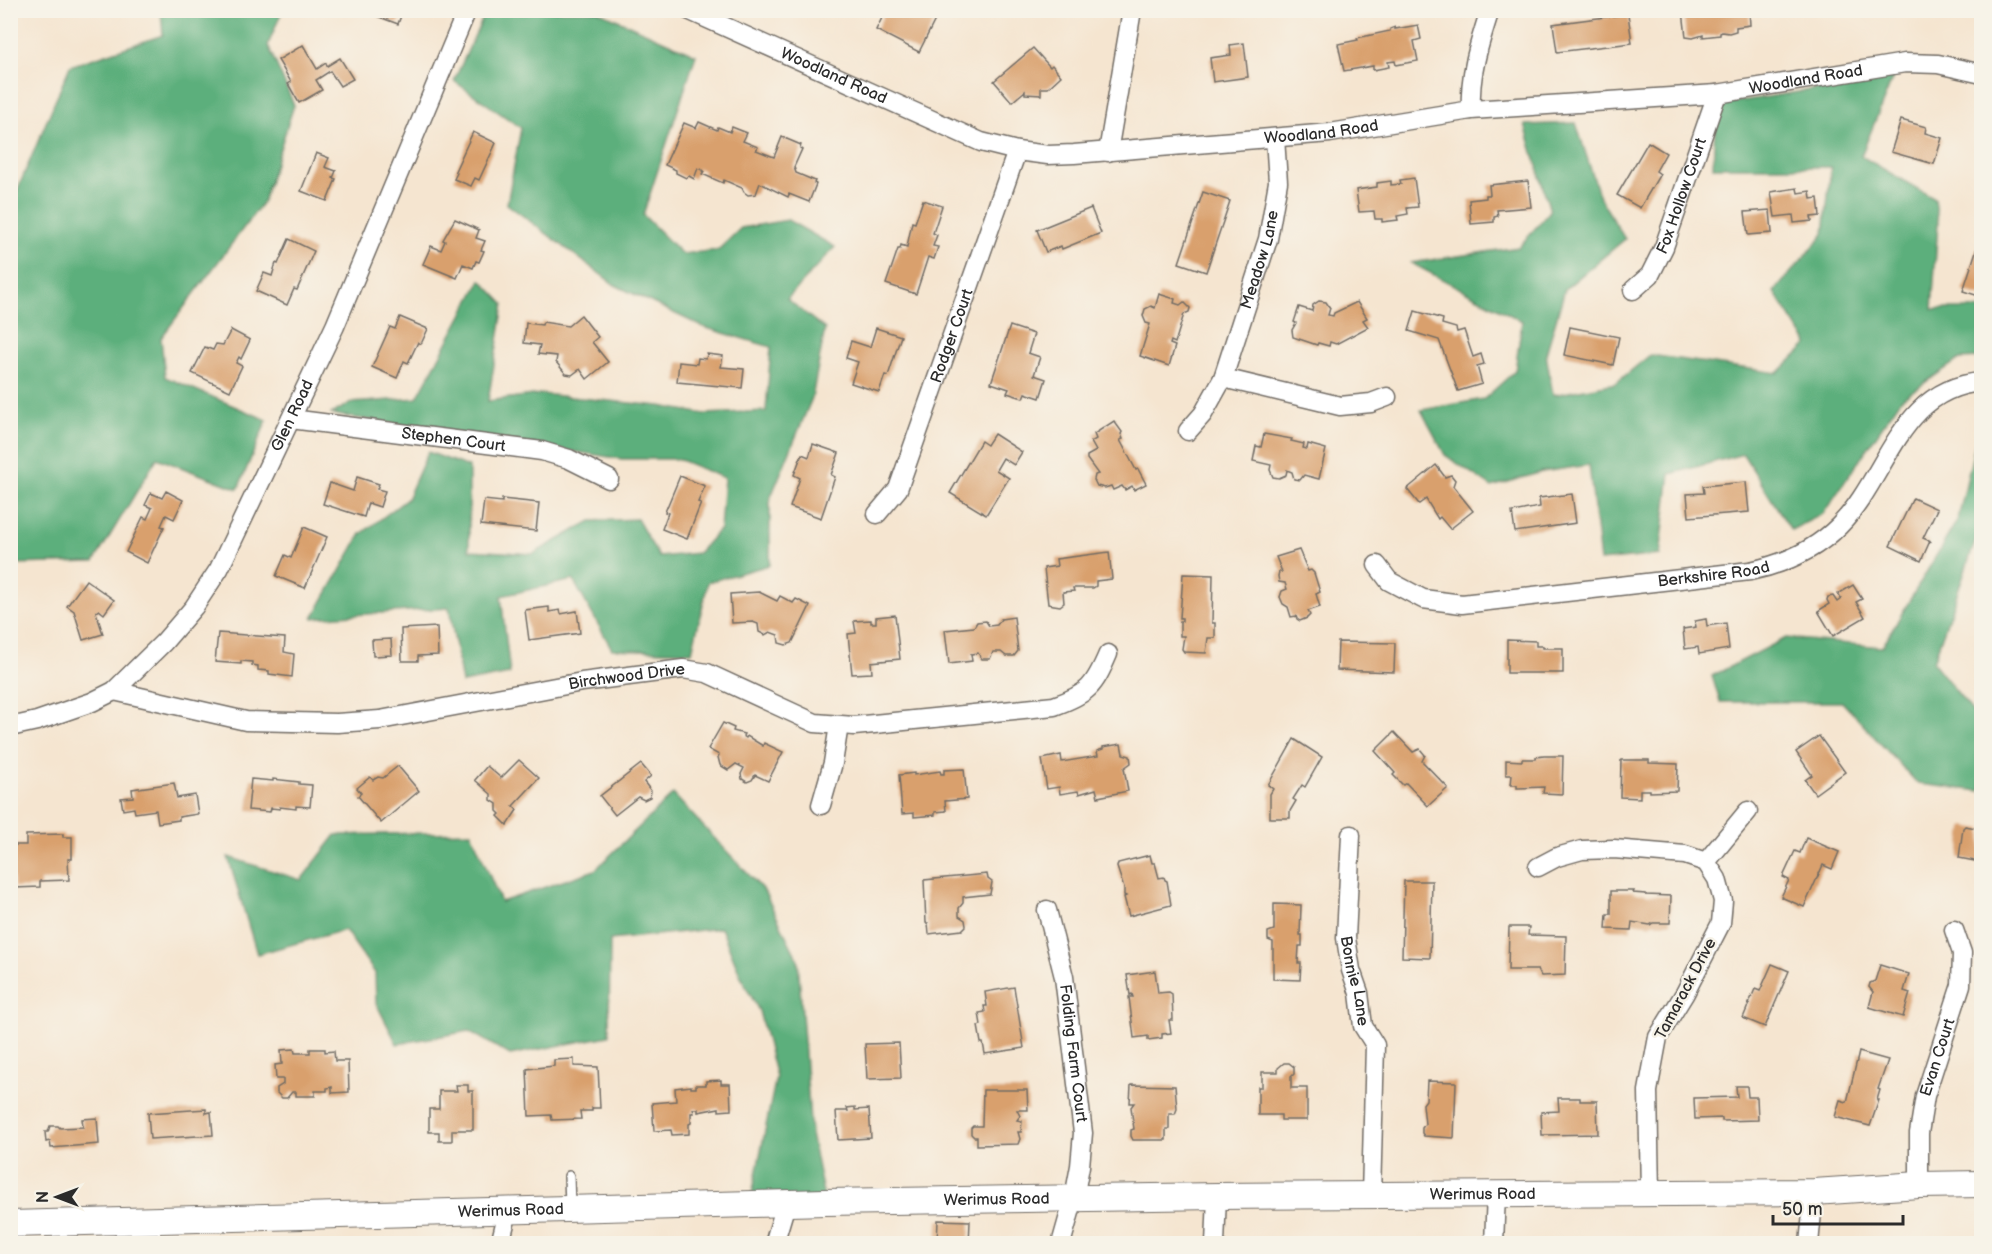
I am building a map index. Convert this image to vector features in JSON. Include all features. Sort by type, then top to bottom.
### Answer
[{"type":"main road","name":"Werimus Road","points":[[10,1224],[1074,1198],[1814,1192],[1918,1185],[1982,1184]]},
{"type":"street","name":"Glen Road","points":[[10,727],[37,721],[92,702],[114,691],[164,642],[194,607],[219,568],[291,419],[364,258],[467,10]]},
{"type":"street","name":"Woodland Road","points":[[688,10],[981,141],[1017,151],[1048,155],[1330,133],[1471,110],[1717,94],[1905,63],[1938,64],[1982,74]]},
{"type":"street","points":[[1108,152],[1132,10]]},
{"type":"street","points":[[1471,110],[1470,88],[1475,55],[1490,10]]},
{"type":"street","name":"Fox Hollow Court","points":[[1633,291],[1650,274],[1664,247],[1717,94]]},
{"type":"street","name":"Meadow Lane","points":[[1188,431],[1203,414],[1223,378],[1268,239],[1278,182],[1275,138]]},
{"type":"street","name":"Rodger Court","points":[[877,514],[898,489],[1017,151]]},
{"type":"street","points":[[1223,378],[1340,406],[1371,403],[1387,397]]},
{"type":"street","name":"Berkshire Road","points":[[1377,565],[1389,581],[1423,599],[1462,604],[1727,574],[1773,566],[1796,557],[1819,544],[1839,526],[1853,510],[1911,418],[1926,403],[1942,392],[1982,382]]},
{"type":"street","name":"Stephen Court","points":[[291,419],[542,452],[569,459],[609,479]]},
{"type":"street","name":"Birchwood Drive","points":[[114,691],[246,721],[337,723],[380,720],[582,682],[683,669],[707,673],[815,723],[854,726],[1054,706],[1080,697],[1098,678],[1108,654]]},
{"type":"street","points":[[821,805],[833,763],[839,725]]},
{"type":"street","points":[[1538,867],[1557,857],[1582,850],[1614,849],[1685,855],[1706,862],[1748,811]]},
{"type":"street","name":"Bonnie Lane","points":[[1351,835],[1346,938],[1351,970],[1359,993],[1363,1026],[1375,1045],[1371,1196]]},
{"type":"street","name":"Tamarack Drive","points":[[1650,1192],[1648,1091],[1658,1037],[1709,951],[1721,923],[1723,901],[1717,879],[1706,862]]},
{"type":"street","name":"Folding Farm Court","points":[[1047,910],[1064,977],[1083,1133],[1074,1198],[1060,1244]]},
{"type":"street","name":"Evan Court","points":[[1918,1185],[1919,1133],[1925,1096],[1961,985],[1962,952],[1954,930]]},
{"type":"street","points":[[1809,1244],[1814,1192]]},
{"type":"street","points":[[1494,1244],[1496,1194]]},
{"type":"street","points":[[1215,1244],[1217,1196]]},
{"type":"street","points":[[774,1244],[786,1204]]},
{"type":"street","points":[[500,1244],[508,1211]]},
{"type":"lane","points":[[569,1176],[570,1209]]},
{"type":"green space","points":[[161,11],[282,11],[268,45],[294,105],[263,202],[161,338],[165,377],[267,420],[238,489],[157,458],[94,562],[11,564],[11,205],[70,66],[163,35]]},
{"type":"green space","points":[[486,11],[598,11],[696,55],[643,215],[682,254],[718,250],[741,228],[788,220],[835,247],[787,299],[825,329],[812,398],[770,499],[770,565],[708,582],[692,652],[612,649],[573,580],[501,596],[510,674],[462,683],[449,608],[313,618],[361,534],[407,499],[428,452],[469,467],[469,550],[533,554],[591,521],[637,519],[659,557],[698,553],[720,529],[724,478],[678,459],[622,459],[331,414],[351,403],[417,398],[481,280],[504,304],[488,401],[541,394],[660,406],[705,414],[766,411],[771,347],[703,327],[615,285],[507,204],[521,128],[454,81]]},
{"type":"green space","points":[[1893,77],[1861,156],[1935,199],[1938,223],[1932,309],[1981,309],[1981,358],[1960,359],[1901,399],[1823,514],[1791,530],[1743,454],[1670,474],[1660,555],[1600,561],[1589,465],[1542,472],[1492,487],[1445,455],[1421,410],[1484,399],[1515,371],[1522,321],[1411,263],[1519,247],[1550,211],[1525,125],[1576,123],[1600,198],[1625,239],[1565,289],[1546,354],[1553,395],[1616,383],[1650,355],[1778,373],[1808,344],[1774,292],[1824,234],[1831,167],[1713,167],[1716,105]]},
{"type":"green space","points":[[1981,419],[1981,525],[1933,662],[1981,722],[1981,791],[1918,784],[1842,702],[1720,702],[1712,676],[1786,638],[1882,647],[1958,519]]},
{"type":"green space","points":[[673,794],[764,891],[798,960],[811,1134],[825,1202],[750,1204],[776,1077],[759,1011],[742,979],[721,928],[610,940],[609,1036],[510,1055],[469,1031],[397,1044],[376,1003],[375,973],[345,930],[257,954],[228,857],[301,880],[336,835],[471,832],[501,902],[595,870]]},
{"type":"building","points":[[376,10],[403,10],[398,24],[374,15]]},
{"type":"building","points":[[886,10],[940,10],[919,52],[876,30]]},
{"type":"building","points":[[1749,10],[1750,25],[1736,27],[1736,31],[1722,32],[1720,35],[1686,37],[1683,11]]},
{"type":"building","points":[[1628,14],[1632,43],[1557,52],[1553,24]]},
{"type":"building","points":[[1418,25],[1421,39],[1414,41],[1418,61],[1396,65],[1395,61],[1388,62],[1389,67],[1373,70],[1373,66],[1344,71],[1338,44],[1390,31],[1395,27],[1395,29]]},
{"type":"building","points":[[1244,43],[1248,77],[1213,82],[1210,58],[1231,55],[1230,45]]},
{"type":"building","points":[[303,45],[317,69],[340,58],[353,79],[340,86],[330,71],[316,80],[322,90],[299,103],[288,84],[291,82],[278,60]]},
{"type":"building","points":[[1033,48],[1061,76],[1048,88],[1041,88],[1041,95],[1025,94],[1025,91],[1012,102],[994,81]]},
{"type":"building","points":[[1901,120],[1926,127],[1925,133],[1942,138],[1934,164],[1891,152]]},
{"type":"building","points":[[699,122],[717,130],[718,127],[730,132],[732,127],[747,133],[743,141],[758,147],[756,150],[774,157],[782,137],[801,145],[802,149],[794,167],[796,173],[815,181],[809,202],[789,194],[788,197],[760,183],[756,194],[748,195],[742,188],[702,174],[704,171],[698,168],[694,179],[689,176],[686,178],[665,165],[684,123],[696,128]]},
{"type":"building","points":[[473,132],[496,143],[479,180],[475,178],[471,186],[454,179],[457,173],[455,171]]},
{"type":"building","points":[[1648,142],[1666,153],[1656,171],[1660,174],[1640,208],[1617,195]]},
{"type":"building","points":[[316,153],[329,158],[325,167],[336,171],[333,178],[336,179],[327,201],[301,191]]},
{"type":"building","points":[[1414,178],[1418,207],[1407,208],[1408,214],[1397,216],[1398,220],[1382,222],[1382,219],[1375,219],[1374,211],[1359,212],[1356,190],[1377,187],[1377,183],[1391,181],[1391,185],[1401,184],[1400,180]]},
{"type":"building","points":[[1528,181],[1531,207],[1497,210],[1498,216],[1494,217],[1494,222],[1471,224],[1469,200],[1486,198],[1486,195],[1490,195],[1489,185]]},
{"type":"building","points":[[1797,188],[1798,193],[1810,191],[1811,199],[1818,198],[1820,216],[1811,217],[1812,221],[1794,223],[1793,215],[1775,217],[1771,192]]},
{"type":"building","points":[[1203,192],[1230,201],[1206,272],[1179,263]]},
{"type":"building","points":[[923,200],[942,206],[933,233],[937,235],[933,246],[938,247],[934,259],[928,257],[916,294],[886,284],[898,249],[901,245],[907,247],[912,222],[915,223]]},
{"type":"building","points":[[1091,208],[1101,233],[1062,249],[1061,246],[1046,252],[1037,230]]},
{"type":"building","points":[[1770,210],[1772,233],[1748,235],[1745,212]]},
{"type":"building","points":[[455,219],[479,230],[476,238],[485,241],[479,262],[476,261],[473,268],[463,264],[457,278],[423,264],[431,246],[441,250],[445,241],[443,240]]},
{"type":"building","points":[[289,239],[314,251],[297,290],[294,289],[287,305],[256,291],[264,273],[272,276]]},
{"type":"building","points":[[1979,242],[1982,243],[1982,297],[1963,291]]},
{"type":"building","points":[[1159,294],[1175,299],[1174,303],[1180,305],[1184,302],[1190,308],[1189,312],[1184,314],[1175,343],[1171,341],[1170,344],[1175,346],[1169,366],[1140,356],[1150,324],[1146,323],[1143,316],[1145,309],[1151,306],[1155,308]]},
{"type":"building","points":[[1319,301],[1326,302],[1330,308],[1328,315],[1333,316],[1334,313],[1357,302],[1367,318],[1363,320],[1368,327],[1336,344],[1330,342],[1329,346],[1318,343],[1317,345],[1293,337],[1292,330],[1299,307],[1312,311],[1313,305]]},
{"type":"building","points":[[1415,311],[1443,319],[1442,324],[1456,328],[1457,332],[1464,330],[1473,357],[1481,354],[1484,364],[1477,366],[1482,384],[1458,391],[1439,340],[1409,331]]},
{"type":"building","points":[[581,315],[598,337],[592,342],[608,362],[587,379],[580,369],[572,375],[566,374],[556,362],[557,356],[538,354],[540,345],[524,343],[526,323],[542,325],[543,322],[568,326]]},
{"type":"building","points":[[400,317],[428,329],[421,344],[418,342],[408,363],[404,361],[397,378],[372,367],[390,327],[395,329]]},
{"type":"building","points":[[1010,326],[1034,334],[1028,353],[1040,357],[1034,375],[1046,379],[1040,398],[1025,393],[1023,398],[1007,393],[1009,389],[991,383]]},
{"type":"building","points":[[1570,327],[1619,337],[1613,365],[1564,355]]},
{"type":"building","points":[[876,328],[901,336],[888,376],[885,375],[879,392],[851,383],[858,362],[846,358],[851,341],[870,347]]},
{"type":"building","points":[[231,330],[250,340],[241,359],[239,357],[236,363],[242,366],[230,391],[192,373],[205,347],[213,350],[216,344],[223,345]]},
{"type":"building","points":[[707,354],[723,356],[721,367],[744,369],[742,388],[677,382],[679,362],[697,364],[698,358],[706,359]]},
{"type":"building","points":[[1114,421],[1122,432],[1123,439],[1120,440],[1146,484],[1134,490],[1132,486],[1125,490],[1122,486],[1113,490],[1111,486],[1105,488],[1097,486],[1094,480],[1095,475],[1098,474],[1087,459],[1087,456],[1096,451],[1091,442],[1096,439],[1094,434]]},
{"type":"building","points":[[994,434],[1022,452],[1014,465],[1003,458],[996,470],[1009,478],[986,515],[950,493],[981,441],[987,445]]},
{"type":"building","points":[[1264,434],[1292,439],[1291,441],[1304,444],[1303,448],[1307,449],[1308,444],[1326,449],[1319,479],[1304,475],[1300,480],[1294,479],[1292,472],[1287,470],[1286,475],[1279,478],[1273,477],[1270,470],[1271,465],[1253,461],[1256,446],[1261,447]]},
{"type":"building","points":[[813,444],[839,453],[831,475],[835,477],[821,518],[790,507],[800,478],[794,475],[802,454],[809,457]]},
{"type":"building","points":[[1436,465],[1445,477],[1451,475],[1455,480],[1453,486],[1473,511],[1450,529],[1440,517],[1438,519],[1426,499],[1419,504],[1407,489]]},
{"type":"building","points":[[680,476],[705,486],[687,539],[662,529],[668,513],[665,512]]},
{"type":"building","points":[[357,477],[379,484],[377,489],[385,491],[380,507],[368,503],[364,517],[323,504],[330,483],[353,491]]},
{"type":"building","points":[[1746,482],[1749,512],[1689,517],[1687,494],[1704,493],[1703,486]]},
{"type":"building","points":[[166,491],[183,500],[174,519],[166,515],[161,526],[164,527],[147,563],[126,552],[143,517],[147,519],[152,508],[145,505],[151,493],[162,498]]},
{"type":"building","points":[[1572,494],[1576,523],[1515,532],[1512,512],[1540,507],[1539,498]]},
{"type":"building","points":[[1913,498],[1937,509],[1923,538],[1930,541],[1921,561],[1890,546]]},
{"type":"building","points":[[502,499],[539,503],[536,531],[481,525],[484,500],[502,502]]},
{"type":"building","points":[[304,527],[327,537],[305,588],[276,576],[285,555],[291,558]]},
{"type":"building","points":[[1299,550],[1308,571],[1311,570],[1314,573],[1320,592],[1316,594],[1320,607],[1308,611],[1310,615],[1300,621],[1296,616],[1291,617],[1288,607],[1283,604],[1280,597],[1282,591],[1287,589],[1285,583],[1279,582],[1279,572],[1282,572],[1276,557]]},
{"type":"building","points":[[1109,552],[1112,579],[1096,581],[1096,586],[1093,588],[1073,588],[1074,591],[1063,592],[1064,603],[1060,606],[1048,604],[1044,568],[1057,566],[1056,559]]},
{"type":"building","points":[[1183,574],[1213,575],[1212,623],[1215,623],[1215,638],[1208,638],[1206,653],[1184,652],[1182,649],[1184,636],[1180,636],[1182,618],[1180,618]]},
{"type":"building","points":[[86,580],[114,600],[104,614],[99,610],[96,612],[103,634],[83,640],[74,611],[67,606]]},
{"type":"building","points":[[1853,585],[1862,599],[1856,602],[1865,617],[1833,636],[1818,611],[1829,604],[1828,597],[1833,596],[1837,602],[1841,599],[1838,594]]},
{"type":"building","points":[[759,592],[777,601],[780,596],[793,603],[796,599],[810,606],[792,643],[786,645],[779,643],[778,635],[770,632],[765,635],[759,632],[758,624],[753,622],[732,623],[730,594]]},
{"type":"building","points":[[549,607],[549,612],[560,610],[561,614],[577,611],[580,633],[529,640],[525,610]]},
{"type":"building","points":[[895,615],[900,659],[871,662],[872,673],[852,674],[848,634],[856,633],[854,621],[871,620],[871,623],[876,623],[876,617]]},
{"type":"building","points":[[1014,617],[1018,651],[1014,656],[993,652],[990,659],[982,659],[978,653],[971,654],[972,661],[949,664],[945,630],[974,627],[977,622],[986,621],[989,626],[997,625],[1001,619]]},
{"type":"building","points":[[1706,619],[1707,626],[1726,623],[1729,649],[1699,654],[1698,647],[1685,649],[1683,629],[1696,627],[1695,621]]},
{"type":"building","points":[[437,627],[438,655],[418,656],[418,661],[402,661],[401,629]]},
{"type":"building","points":[[218,633],[285,638],[284,652],[294,654],[292,677],[258,670],[258,666],[252,665],[252,662],[241,661],[241,664],[215,662]]},
{"type":"building","points":[[391,639],[392,655],[373,656],[372,640]]},
{"type":"building","points":[[1507,640],[1536,641],[1536,646],[1543,646],[1543,648],[1563,648],[1563,673],[1507,673]]},
{"type":"building","points":[[1338,642],[1395,643],[1394,672],[1337,670]]},
{"type":"building","points":[[723,723],[734,728],[733,731],[744,734],[746,738],[747,736],[763,746],[764,743],[783,752],[768,781],[755,775],[747,782],[742,779],[741,774],[744,768],[736,764],[728,770],[720,765],[719,755],[708,749]]},
{"type":"building","points":[[1394,732],[1413,752],[1420,749],[1425,755],[1422,761],[1448,788],[1428,806],[1406,783],[1403,785],[1393,775],[1395,773],[1375,751]]},
{"type":"building","points":[[1819,736],[1845,772],[1815,794],[1805,780],[1812,775],[1796,752]]},
{"type":"building","points":[[1294,739],[1322,757],[1305,787],[1302,785],[1293,799],[1296,801],[1290,811],[1290,818],[1270,818],[1270,794],[1273,789],[1268,785]]},
{"type":"building","points":[[1121,744],[1123,754],[1130,756],[1131,763],[1124,768],[1128,791],[1098,797],[1096,789],[1079,794],[1078,791],[1060,794],[1059,787],[1047,789],[1042,759],[1061,755],[1062,762],[1098,756],[1097,751],[1103,747]]},
{"type":"building","points":[[1563,756],[1562,794],[1543,793],[1544,787],[1517,788],[1517,785],[1511,785],[1512,775],[1506,775],[1506,760],[1522,761],[1522,759],[1536,759],[1536,757]]},
{"type":"building","points":[[519,760],[539,778],[513,806],[517,810],[507,825],[498,816],[500,814],[497,811],[497,804],[491,800],[491,794],[475,780],[487,766],[501,778]]},
{"type":"building","points":[[1621,760],[1649,760],[1649,763],[1678,764],[1677,791],[1640,790],[1640,798],[1620,797]]},
{"type":"building","points":[[641,764],[651,776],[644,782],[651,791],[650,797],[644,800],[638,797],[615,815],[600,796]]},
{"type":"building","points":[[398,766],[419,791],[381,823],[358,796],[361,793],[357,788],[370,777],[373,780],[378,777],[383,778]]},
{"type":"building","points":[[964,769],[967,799],[945,801],[946,811],[935,812],[935,815],[914,817],[914,813],[902,814],[899,775],[940,771],[944,774],[944,770]]},
{"type":"building","points":[[251,779],[273,781],[273,779],[312,785],[310,807],[271,808],[270,812],[248,810]]},
{"type":"building","points":[[174,783],[177,798],[195,795],[198,814],[158,823],[156,810],[135,813],[134,808],[123,810],[121,798],[133,797],[132,789]]},
{"type":"building","points":[[1965,826],[1982,829],[1980,862],[1959,858]]},
{"type":"building","points":[[63,834],[63,837],[72,837],[72,859],[68,859],[69,880],[40,881],[40,887],[14,888],[10,845],[26,845],[26,835]]},
{"type":"building","points":[[1806,838],[1839,852],[1832,869],[1823,865],[1804,907],[1781,897],[1789,880],[1783,877],[1795,851],[1800,853]]},
{"type":"building","points":[[1150,855],[1159,878],[1164,877],[1167,881],[1171,905],[1129,916],[1118,863]]},
{"type":"building","points":[[987,874],[988,879],[992,882],[990,894],[963,897],[959,916],[965,920],[966,926],[962,930],[929,934],[928,923],[926,923],[924,880]]},
{"type":"building","points":[[1404,881],[1432,881],[1430,958],[1402,957]]},
{"type":"building","points":[[1611,891],[1634,891],[1633,893],[1646,895],[1671,896],[1670,923],[1650,925],[1632,922],[1631,930],[1606,929],[1607,914],[1611,914]]},
{"type":"building","points":[[1274,904],[1301,905],[1302,946],[1299,946],[1298,963],[1301,963],[1300,980],[1273,979],[1273,942],[1268,940],[1268,932],[1274,930]]},
{"type":"building","points":[[1509,927],[1529,927],[1528,935],[1566,936],[1565,975],[1541,976],[1538,970],[1508,970]]},
{"type":"building","points":[[1772,964],[1789,971],[1765,1027],[1743,1018],[1755,989],[1760,991]]},
{"type":"building","points":[[1880,965],[1909,974],[1904,991],[1910,993],[1903,1017],[1869,1007],[1873,992],[1869,987],[1870,983],[1875,981]]},
{"type":"building","points":[[1155,971],[1158,993],[1172,994],[1173,1020],[1169,1020],[1171,1033],[1162,1034],[1162,1038],[1148,1040],[1148,1036],[1134,1038],[1129,997],[1133,997],[1132,994],[1130,995],[1127,975]]},
{"type":"building","points":[[1014,987],[1024,1048],[985,1054],[978,1026],[981,1025],[979,1013],[985,1012],[984,1006],[987,1006],[985,992]]},
{"type":"building","points":[[899,1043],[901,1078],[867,1079],[865,1044]]},
{"type":"building","points":[[294,1049],[295,1053],[310,1053],[310,1049],[334,1051],[335,1061],[348,1061],[349,1092],[332,1093],[332,1087],[327,1088],[327,1091],[315,1091],[315,1096],[296,1096],[296,1092],[292,1092],[287,1098],[282,1098],[277,1093],[277,1088],[283,1084],[283,1079],[276,1079],[275,1065],[282,1064],[281,1050]]},
{"type":"building","points":[[1859,1052],[1888,1060],[1878,1089],[1880,1090],[1877,1100],[1879,1100],[1870,1126],[1835,1117],[1840,1100],[1847,1102]]},
{"type":"building","points":[[574,1059],[574,1066],[598,1067],[600,1108],[580,1111],[581,1119],[552,1120],[551,1115],[529,1116],[527,1069],[554,1066],[554,1060]]},
{"type":"building","points":[[1284,1063],[1289,1063],[1294,1067],[1291,1088],[1307,1088],[1307,1120],[1281,1120],[1281,1115],[1258,1115],[1258,1087],[1262,1087],[1262,1072],[1278,1072],[1278,1068]]},
{"type":"building","points":[[721,1080],[721,1084],[730,1084],[731,1110],[719,1111],[719,1108],[698,1112],[698,1109],[693,1109],[689,1134],[672,1135],[671,1130],[654,1131],[652,1103],[676,1101],[675,1088],[691,1086],[691,1088],[696,1088],[696,1085],[706,1085],[706,1081]]},
{"type":"building","points":[[1427,1081],[1456,1082],[1454,1138],[1424,1136],[1422,1133],[1425,1124],[1423,1104],[1426,1100]]},
{"type":"building","points":[[456,1085],[468,1085],[468,1091],[473,1091],[473,1130],[452,1130],[452,1141],[439,1141],[439,1132],[429,1132],[429,1109],[439,1109],[439,1091],[457,1091]]},
{"type":"building","points":[[1131,1085],[1175,1086],[1177,1109],[1175,1114],[1169,1114],[1166,1140],[1133,1140],[1131,1107],[1134,1103],[1130,1103]]},
{"type":"building","points":[[1736,1086],[1747,1086],[1748,1097],[1757,1097],[1758,1120],[1695,1119],[1694,1098],[1737,1097]]},
{"type":"building","points":[[983,1090],[1027,1090],[1028,1110],[1017,1110],[1020,1116],[1017,1120],[1022,1121],[1021,1132],[1018,1132],[1020,1139],[1018,1144],[977,1145],[977,1137],[971,1134],[971,1128],[982,1126]]},
{"type":"building","points":[[1558,1098],[1597,1101],[1598,1134],[1542,1135],[1541,1112],[1559,1111]]},
{"type":"building","points":[[855,1107],[855,1110],[869,1109],[871,1138],[838,1140],[836,1111],[848,1111],[847,1108]]},
{"type":"building","points":[[206,1109],[206,1113],[211,1112],[213,1135],[150,1139],[148,1113]]},
{"type":"building","points":[[97,1118],[99,1144],[51,1148],[50,1141],[46,1142],[45,1132],[48,1132],[50,1126],[83,1127],[82,1119]]},
{"type":"building","points":[[938,1220],[970,1221],[969,1244],[937,1244]]}]
